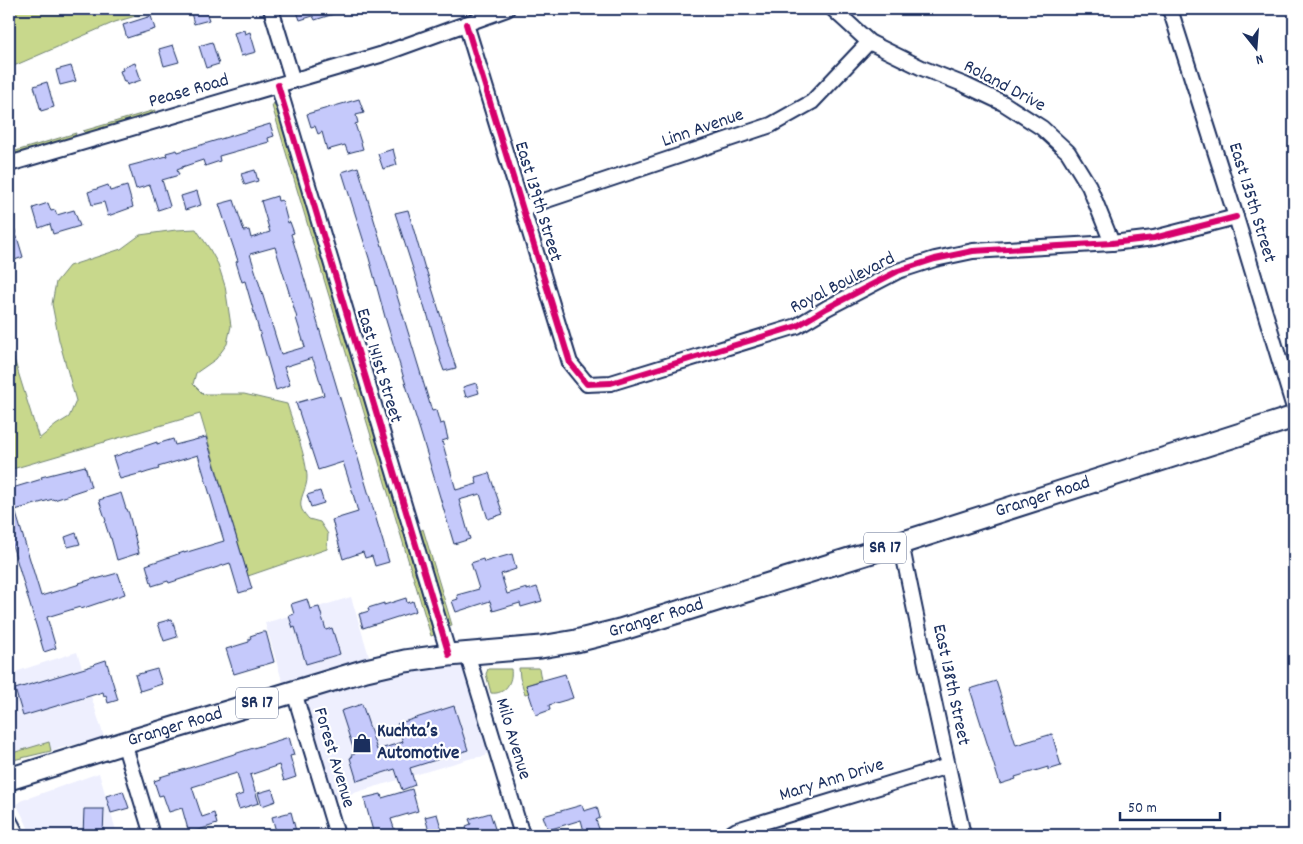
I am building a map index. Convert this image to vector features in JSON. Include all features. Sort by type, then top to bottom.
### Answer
[{"type":"main road","name":"Granger Road","points":[[9,779],[366,670],[401,662],[458,654],[541,647],[604,634],[901,543],[1294,417]]},
{"type":"street","points":[[271,9],[293,81]]},
{"type":"street","name":"Pease Road","points":[[9,164],[380,55],[507,9]]},
{"type":"street","name":"Roland Drive","points":[[833,9],[869,42],[922,68],[965,85],[1002,103],[1042,128],[1068,152],[1090,186],[1112,242]]},
{"type":"street","name":"East 135th Street","points":[[1170,9],[1294,408]]},
{"type":"street","name":"East 139th Street","points":[[466,24],[570,363],[588,384]]},
{"type":"street","name":"Linn Avenue","points":[[523,208],[771,125],[812,102],[869,42]]},
{"type":"street","name":"East 141st Street","points":[[278,85],[458,654]]},
{"type":"street","name":"Royal Boulevard","points":[[588,384],[611,382],[797,326],[898,271],[935,259],[973,251],[1154,238],[1236,217]]},
{"type":"street","name":"East 138th Street","points":[[901,543],[963,835]]},
{"type":"street","name":"Milo Avenue","points":[[458,654],[522,835]]},
{"type":"street","name":"Forest Avenue","points":[[294,692],[337,835]]},
{"type":"street","points":[[124,743],[152,835]]},
{"type":"street","name":"Mary Ann Drive","points":[[729,835],[737,830],[948,766]]},
{"type":"street","points":[[9,820],[17,835]]},
{"type":"shaded area","points":[[351,597],[373,669],[467,653],[496,751],[486,754],[486,756],[472,758],[327,801],[281,677],[265,623]]},
{"type":"shaded area","points":[[77,652],[104,737],[9,761],[9,684],[18,671]]},
{"type":"shaded area","points":[[99,773],[117,834],[31,835],[17,805],[20,801]]},
{"type":"green space","points":[[9,9],[160,9],[115,22],[9,68]]},
{"type":"green space","points":[[274,103],[280,115],[433,631],[434,635],[431,636],[272,106]]},
{"type":"green space","points":[[155,110],[152,115],[86,134],[83,131]]},
{"type":"green space","points":[[76,133],[74,138],[9,158],[9,153]]},
{"type":"green space","points":[[196,229],[218,264],[225,286],[231,326],[227,344],[216,359],[196,373],[193,384],[203,394],[244,394],[287,404],[302,449],[306,468],[307,481],[301,502],[302,510],[309,519],[320,522],[328,534],[327,549],[248,576],[200,414],[9,470],[9,343],[39,439],[69,417],[76,401],[59,340],[52,304],[56,282],[69,266],[121,249],[140,235]]},
{"type":"green space","points":[[423,529],[452,625],[447,626],[419,532]]},
{"type":"green space","points":[[519,668],[539,668],[541,680],[527,685],[529,693],[525,694]]},
{"type":"green space","points":[[488,669],[511,669],[511,679],[504,690],[491,693],[486,674]]},
{"type":"green space","points":[[49,742],[51,751],[9,761],[9,754]]},
{"type":"building","points":[[190,9],[205,9],[209,20],[194,24]]},
{"type":"building","points":[[296,9],[343,9],[343,11],[315,20],[313,16],[300,20]]},
{"type":"building","points":[[151,16],[155,29],[127,38],[123,25]]},
{"type":"building","points":[[244,30],[245,34],[250,32],[256,52],[241,56],[234,33]]},
{"type":"building","points":[[212,42],[219,64],[206,68],[199,46]]},
{"type":"building","points":[[173,45],[179,62],[164,66],[159,49]]},
{"type":"building","points":[[135,63],[141,80],[127,85],[120,71],[123,70],[122,68]]},
{"type":"building","points":[[71,66],[76,81],[60,85],[56,70]]},
{"type":"building","points":[[47,82],[54,107],[41,111],[34,86]]},
{"type":"building","points":[[359,99],[364,113],[356,115],[358,123],[355,124],[363,149],[348,153],[345,145],[327,150],[322,132],[318,134],[315,126],[311,127],[307,114]]},
{"type":"building","points":[[270,124],[274,136],[268,138],[269,142],[219,156],[220,161],[205,166],[203,160],[182,167],[177,170],[179,175],[162,180],[170,206],[158,210],[150,185],[136,189],[129,166],[167,156],[166,153],[177,150],[178,152]]},
{"type":"building","points":[[393,149],[397,165],[383,169],[378,154]]},
{"type":"building","points":[[358,167],[432,411],[436,410],[440,424],[444,423],[448,439],[442,441],[456,490],[477,484],[475,477],[489,473],[503,514],[488,519],[480,494],[459,500],[470,539],[454,544],[342,172]]},
{"type":"building","points":[[255,170],[258,181],[245,185],[241,174]]},
{"type":"building","points":[[108,185],[110,191],[127,186],[133,207],[108,216],[104,202],[92,205],[88,192]]},
{"type":"building","points":[[197,191],[201,205],[185,210],[181,196]]},
{"type":"building","points":[[277,196],[278,201],[282,200],[288,223],[290,222],[294,233],[291,234],[389,562],[375,566],[372,556],[365,558],[363,552],[343,559],[332,520],[358,512],[352,490],[343,462],[318,470],[296,403],[324,395],[312,358],[284,367],[290,385],[276,390],[245,281],[242,282],[236,262],[238,261],[219,204],[234,200],[244,231],[249,230],[251,238],[270,232],[261,201]],"holes":[[[275,247],[305,347],[281,354],[250,254]]]},
{"type":"building","points":[[48,203],[51,211],[55,210],[57,215],[74,210],[80,226],[53,234],[50,224],[39,228],[33,208]]},
{"type":"building","points":[[408,210],[456,368],[444,371],[395,213]]},
{"type":"building","points":[[11,217],[23,257],[9,262],[9,218]]},
{"type":"building","points":[[476,383],[479,393],[466,397],[463,387]]},
{"type":"building","points":[[206,437],[252,589],[239,593],[230,563],[169,583],[168,581],[152,586],[146,565],[224,541],[198,455],[158,467],[159,469],[120,479],[113,457],[157,442],[157,444],[173,439],[175,445]]},
{"type":"building","points":[[85,466],[91,487],[54,500],[15,510],[41,596],[79,583],[118,573],[125,594],[81,609],[80,607],[47,617],[56,648],[44,652],[9,534],[9,489],[42,479],[41,477]]},
{"type":"building","points":[[320,491],[324,503],[311,507],[307,495]]},
{"type":"building","points":[[121,493],[129,514],[139,553],[117,560],[99,500]]},
{"type":"building","points":[[76,533],[80,544],[68,547],[65,537]]},
{"type":"building","points":[[512,554],[516,569],[501,574],[507,594],[537,587],[542,601],[521,607],[520,603],[493,611],[490,601],[456,612],[452,601],[458,599],[457,595],[479,589],[471,563],[483,559],[484,562]]},
{"type":"building","points":[[406,598],[407,603],[413,601],[416,611],[363,628],[359,614],[369,611],[368,608]]},
{"type":"building","points":[[307,599],[310,609],[319,607],[326,630],[332,628],[340,654],[306,664],[295,627],[293,628],[289,616],[294,614],[291,604]]},
{"type":"building","points":[[172,619],[177,637],[164,641],[158,623]]},
{"type":"building","points":[[266,632],[274,662],[234,674],[226,649],[249,642],[250,636]]},
{"type":"building","points":[[106,660],[118,700],[108,703],[103,692],[23,716],[15,689]]},
{"type":"building","points":[[157,669],[162,684],[140,691],[135,675]]},
{"type":"building","points":[[565,674],[573,698],[549,705],[550,710],[536,715],[526,685]]},
{"type":"building","points":[[996,681],[1016,745],[1052,734],[1061,766],[1048,770],[1048,767],[1015,777],[1016,779],[1000,784],[970,689]]},
{"type":"building","points":[[362,704],[377,750],[403,742],[397,724],[454,706],[468,750],[410,768],[415,785],[402,790],[395,769],[357,781],[350,758],[352,757],[351,755],[355,754],[341,711]]},
{"type":"building","points":[[289,737],[294,755],[290,756],[296,777],[284,781],[279,765],[250,775],[259,803],[239,809],[235,797],[243,794],[237,773],[192,787],[202,817],[214,813],[217,824],[189,833],[182,808],[169,812],[163,795],[159,796],[154,781],[160,779],[160,777]]},
{"type":"building","points":[[272,789],[276,801],[262,806],[258,793]]},
{"type":"building","points":[[412,789],[418,811],[391,819],[395,831],[383,835],[374,835],[364,798],[381,794],[382,798]]},
{"type":"building","points":[[123,791],[129,808],[111,813],[106,796]]},
{"type":"building","points":[[582,805],[584,811],[597,807],[600,818],[596,820],[601,835],[585,835],[581,820],[548,830],[543,816]]},
{"type":"building","points":[[84,809],[104,809],[103,835],[83,835]]},
{"type":"building","points":[[291,812],[296,831],[277,835],[272,817]]},
{"type":"building","points":[[490,813],[497,835],[469,835],[466,826],[471,824],[469,819]]},
{"type":"building","points":[[437,814],[442,831],[430,835],[425,817]]},
{"type":"cycle path","points":[[466,24],[570,363],[587,384],[611,383],[797,326],[898,271],[935,259],[973,251],[1112,243],[1154,238],[1236,217]]},
{"type":"cycle path","points":[[278,85],[449,655]]},
{"type":"place","name":"Kuchta’s Automotive","points":[[362,743]]}]
